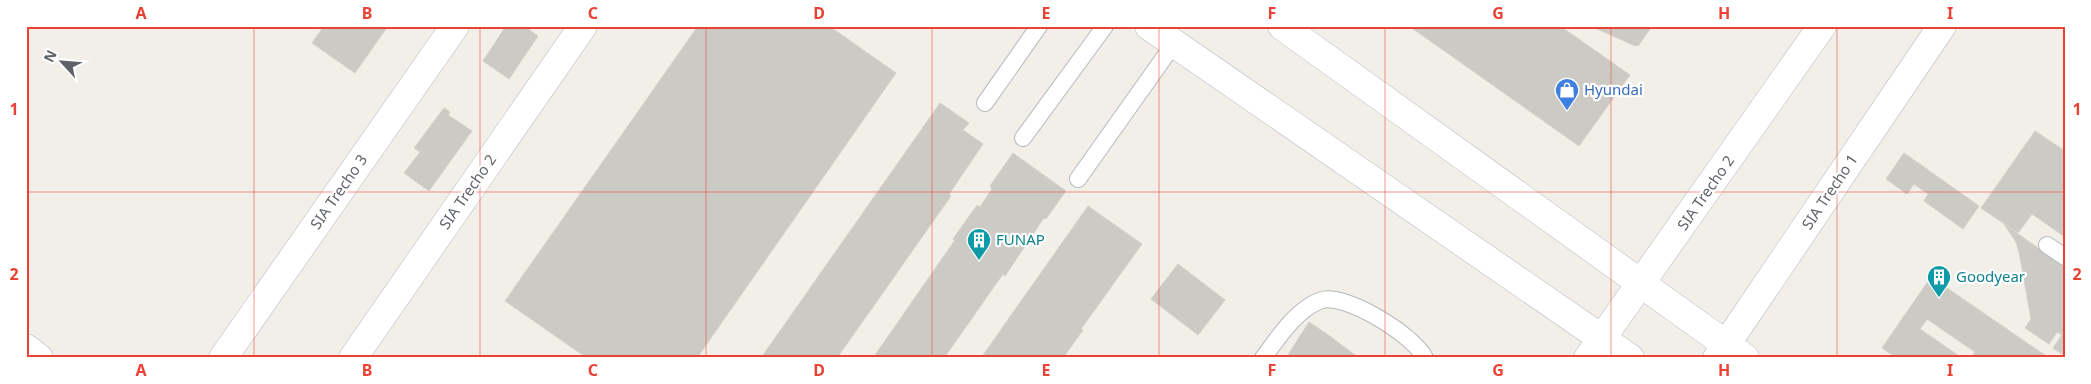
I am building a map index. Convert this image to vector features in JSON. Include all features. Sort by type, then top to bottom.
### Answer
[{"type":"main road","name":"SIA Trecho 3","points":[[223,358],[455,26]]},
{"type":"main road","name":"SIA Trecho 2","points":[[353,358],[583,26]]},
{"type":"main road","points":[[1149,26],[1595,348],[1630,358]]},
{"type":"main road","points":[[1282,26],[1642,284],[1729,353]]},
{"type":"main road","name":"SIA Trecho 2","points":[[1595,348],[1642,284],[1822,26]]},
{"type":"main road","name":"SIA Trecho 1","points":[[1729,353],[1942,26]]},
{"type":"main road","points":[[26,348],[39,358]]},
{"type":"lane","points":[[985,103],[1039,26]]},
{"type":"lane","points":[[1023,138],[1105,26]]},
{"type":"lane","points":[[1078,179],[1173,45]]},
{"type":"lane","points":[[2047,245],[2065,257]]},
{"type":"lane","points":[[1263,358],[1301,312],[1320,300],[1346,302],[1377,316],[1413,342],[1425,358]]},
{"type":"building","points":[[324,26],[388,26],[355,73],[312,43]]},
{"type":"building","points":[[506,26],[524,26],[538,36],[509,79],[483,61]]},
{"type":"building","points":[[698,26],[829,26],[896,73],[697,358],[587,358],[505,301]]},
{"type":"building","name":"Hyundai","points":[[1409,26],[1560,26],[1630,75],[1579,146]]},
{"type":"building","points":[[1591,26],[1652,26],[1639,45],[1635,46]]},
{"type":"building","points":[[940,103],[969,123],[963,130],[983,144],[949,194],[951,196],[837,358],[761,358]]},
{"type":"building","points":[[444,108],[450,112],[448,115],[472,131],[429,191],[404,173],[420,152],[414,148]]},
{"type":"building","points":[[2035,131],[2065,151],[2065,237],[2032,214],[2018,233],[1981,208]]},
{"type":"building","name":"FUNAP","points":[[1013,153],[1066,191],[1046,219],[1044,218],[1005,276],[1003,274],[944,358],[873,358],[977,205],[980,207],[992,189],[990,186]]},
{"type":"building","points":[[1904,153],[1979,206],[1963,229],[1924,201],[1928,194],[1914,184],[1907,194],[1886,179]]},
{"type":"building","points":[[1088,206],[1142,244],[1081,329],[1083,330],[1063,358],[981,358]]},
{"type":"building","points":[[2004,224],[2065,267],[2065,356],[2053,348],[2062,335],[2057,332],[2049,344],[2025,328],[2031,319],[2019,252],[2016,242]]},
{"type":"building","points":[[1178,264],[1225,300],[1198,335],[1151,299]]},
{"type":"building","name":"Goodyear","points":[[1931,277],[2049,358],[1971,358],[1975,352],[1927,319],[1920,329],[1962,358],[1897,358],[1882,348]]},
{"type":"building","points":[[1309,322],[1327,334],[1359,358],[1286,358]]},
{"type":"place","name":"Hyundai","points":[[1567,111]]},
{"type":"place","name":"FUNAP","points":[[979,261]]},
{"type":"place","name":"Goodyear","points":[[1939,298]]}]
